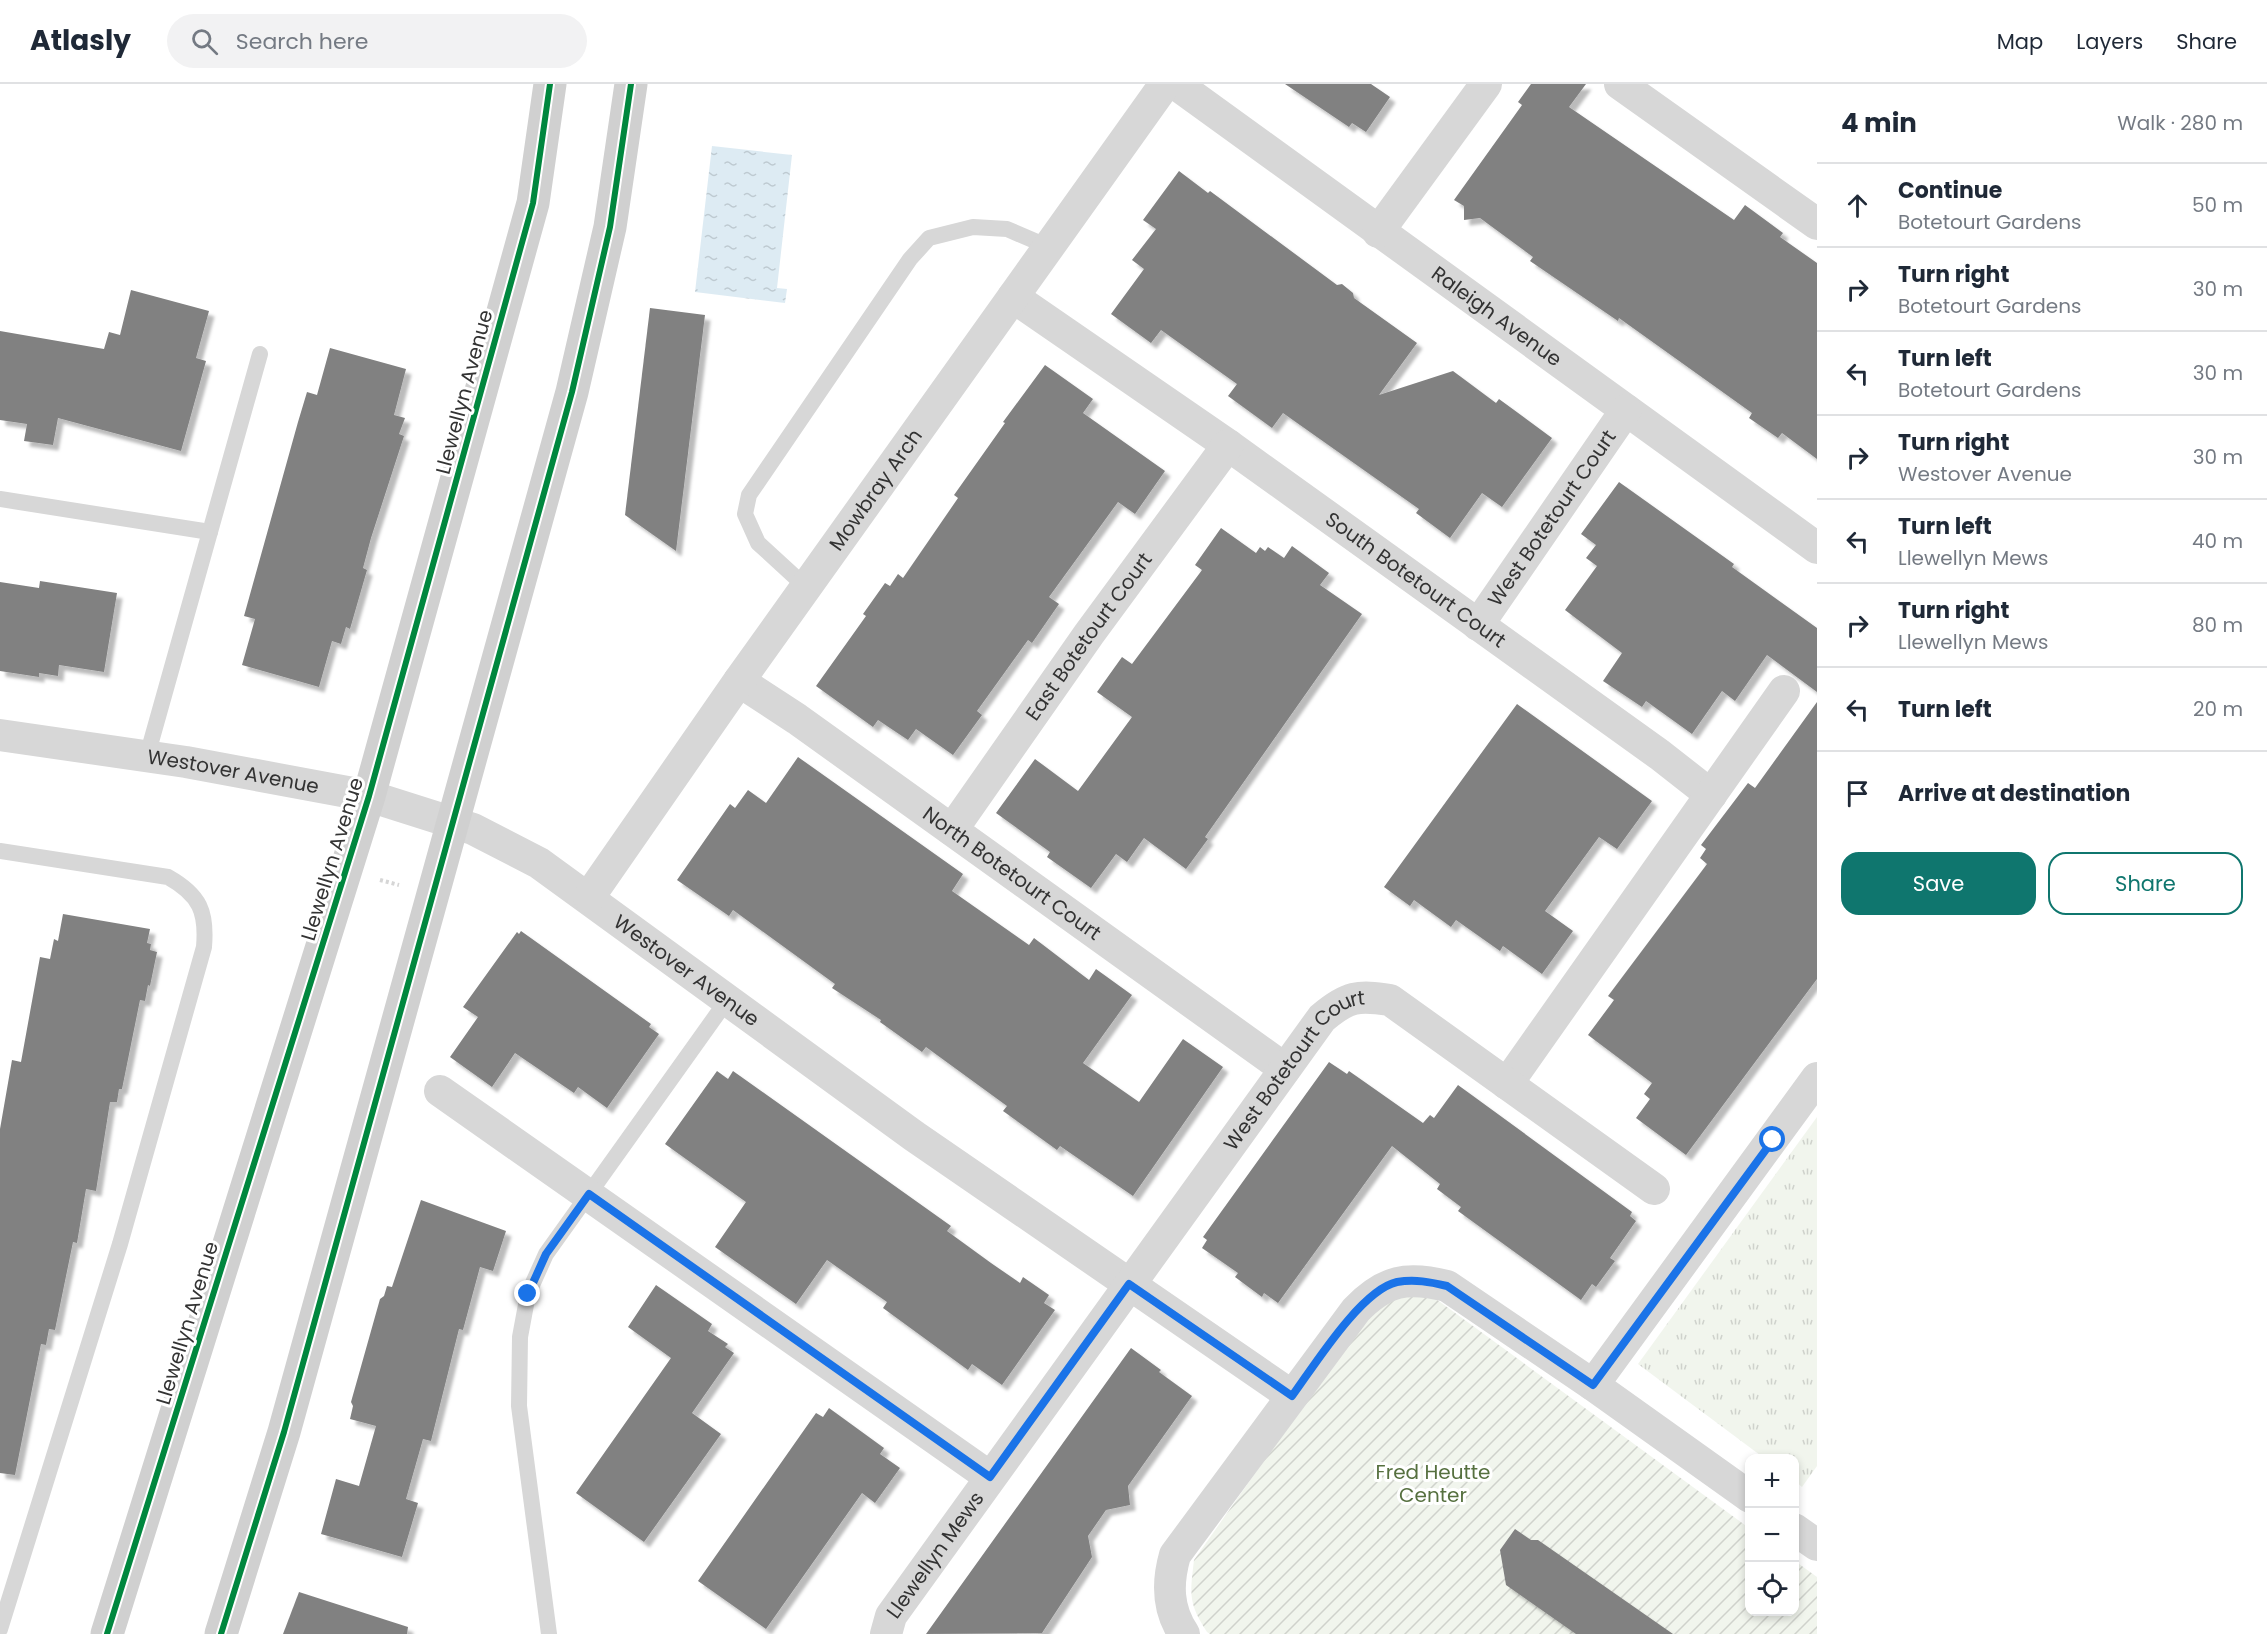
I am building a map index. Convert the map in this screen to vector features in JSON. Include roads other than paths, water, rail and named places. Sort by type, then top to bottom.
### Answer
[{"type":"street","name":"Llewellyn Avenue","points":[[107,1634],[369,796],[533,203],[550,84]]},
{"type":"street","points":[[220,1634],[284,1432],[572,392],[610,227],[631,84]]},
{"type":"street","name":"Mowbray Arch","points":[[589,897],[739,681],[1165,84]]},
{"type":"street","name":"Raleigh Avenue","points":[[1176,84],[1817,548]]},
{"type":"street","points":[[1378,232],[1486,84]]},
{"type":"street","points":[[1620,84],[1817,224]]},
{"type":"street","name":"South Botetourt Court","points":[[1013,297],[1228,445],[1660,755],[1711,795]]},
{"type":"street","name":"West Botetourt Court","points":[[1478,625],[1626,410]]},
{"type":"street","name":"East Botetourt Court","points":[[952,830],[1228,445]]},
{"type":"street","name":"North Botetourt Court","points":[[739,681],[797,719],[1285,1069]]},
{"type":"street","points":[[1507,1084],[1784,691]]},
{"type":"street","name":"Westover Avenue","points":[[0,735],[147,756],[369,796],[454,822],[539,863],[589,897],[914,1136],[1292,1396]]},
{"type":"street","name":"West Botetourt Court","points":[[1129,1284],[1322,1018],[1340,1002],[1362,996],[1390,1000],[1654,1189]]},
{"type":"street","points":[[1593,1385],[1817,1078]]},
{"type":"street","name":"Llewellyn Mews","points":[[440,1091],[990,1477]]},
{"type":"street","points":[[1184,1634],[1171,1606],[1169,1578],[1175,1556],[1356,1310],[1371,1294],[1395,1282],[1421,1280],[1447,1286],[1593,1385],[1745,1494]]},
{"type":"street","name":"Llewellyn Mews","points":[[886,1634],[891,1616],[1129,1284]]},
{"type":"lane","points":[[806,587],[758,543],[745,514],[749,495],[910,259],[929,238],[973,227],[1007,229],[1049,247]]},
{"type":"lane","points":[[147,756],[260,354]]},
{"type":"lane","points":[[0,499],[210,532]]},
{"type":"lane","points":[[0,851],[168,878],[184,886],[199,903],[206,924],[204,947],[120,1244],[24,1560],[0,1629]]},
{"type":"lane","points":[[549,1634],[519,1406],[520,1337],[528,1294],[546,1254],[728,999]]},
{"type":"water","points":[[712,146],[792,155],[777,288],[787,289],[785,303],[695,292]]},
{"type":"park label","name":"Fred Heutte Center","points":[[1433,1484]]}]
